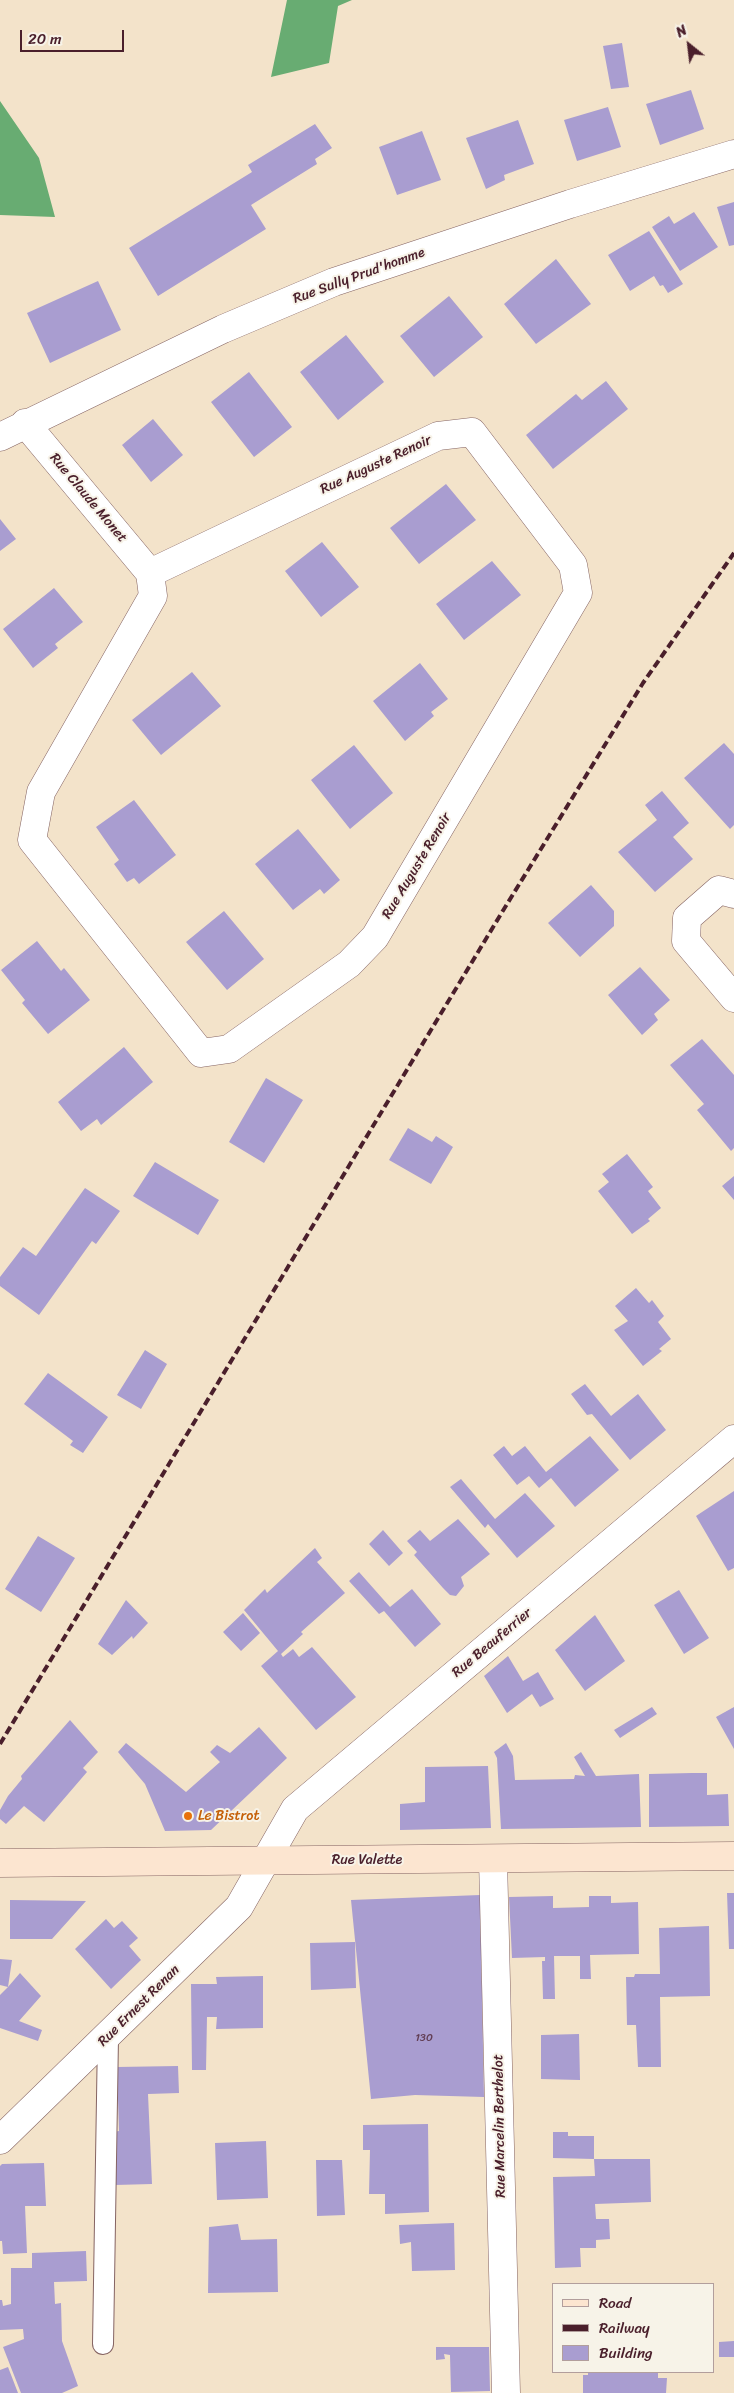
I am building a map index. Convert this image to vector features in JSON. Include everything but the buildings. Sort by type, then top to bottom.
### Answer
[{"type":"main road","name":"Rue Valette","points":[[0,1863],[734,1856]]},
{"type":"street","name":"Rue Sully Prud'homme","points":[[0,437],[223,329],[334,282],[570,204],[734,154]]},
{"type":"street","name":"Rue Claude Monet","points":[[26,423],[150,573]]},
{"type":"street","name":"Rue Auguste Renoir","points":[[472,432],[573,565],[578,593],[375,937],[349,964],[229,1048],[201,1053],[32,840],[42,792],[153,596],[150,573],[438,436],[472,432]]},
{"type":"street","points":[[729,980],[686,941],[687,918],[719,890],[734,894]]},
{"type":"street","name":"Rue Beauferrier","points":[[265,1861],[295,1809],[734,1439]]},
{"type":"street","name":"Rue Marcelin Berthelot","points":[[493,1859],[506,2393]]},
{"type":"street","name":"Rue Ernest Renan","points":[[0,2140],[108,2037],[239,1907],[265,1861]]},
{"type":"lane","points":[[103,2344],[108,2037]]},
{"type":"green space","points":[[287,0],[352,0],[338,6],[329,63],[271,77]]},
{"type":"green space","points":[[0,101],[39,158],[55,217],[0,215]]},
{"type":"railway","points":[[0,1744],[504,909],[643,683],[734,553]]},
{"type":"place","name":"Le Bistrot","points":[[188,1816]]}]
